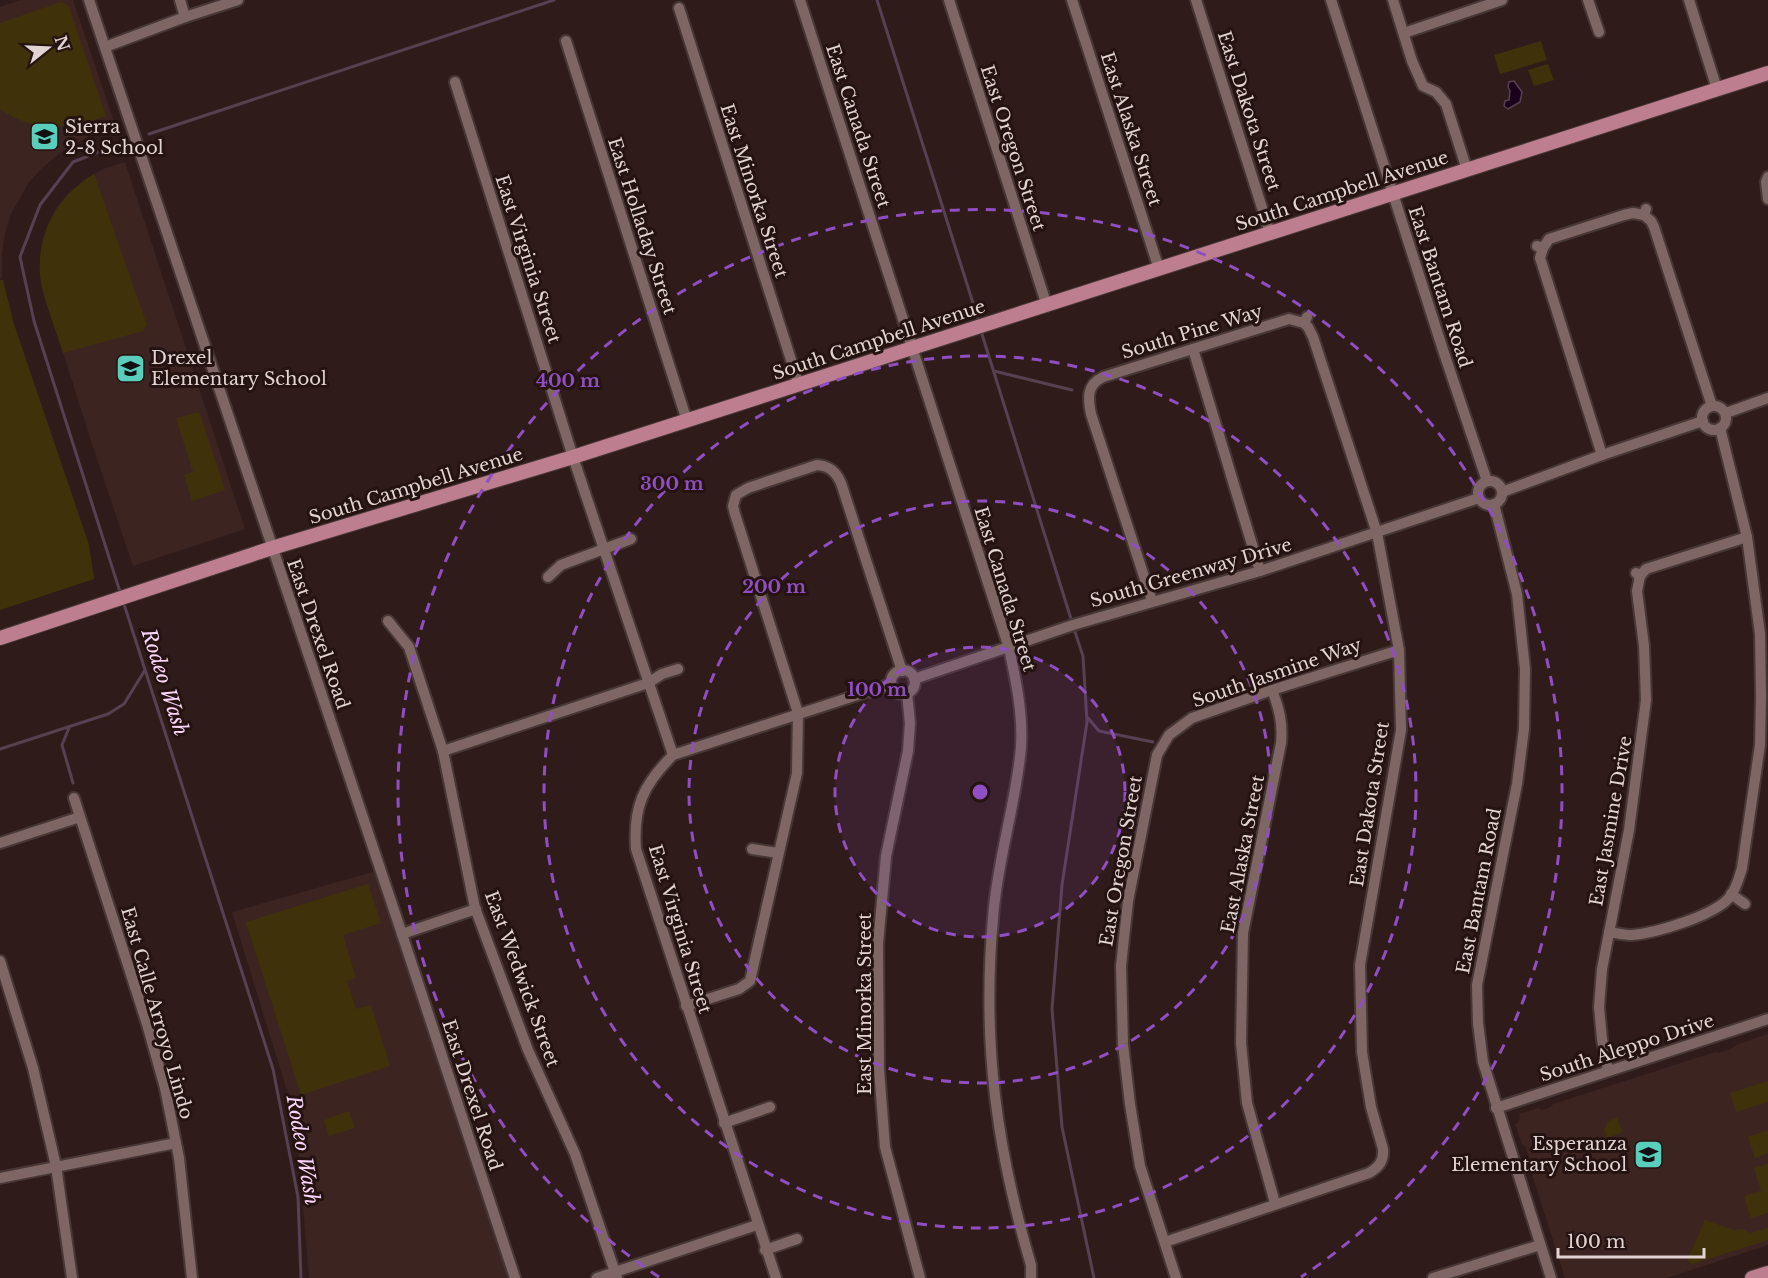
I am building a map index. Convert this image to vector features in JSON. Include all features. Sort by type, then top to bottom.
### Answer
[{"type":"main road","name":"South Campbell Avenue","points":[[0,638],[272,548],[687,421],[1768,73]]},
{"type":"main road","points":[[1752,1278],[1768,1273]]},
{"type":"street","name":"East Drexel Road","points":[[89,0],[515,1278]]},
{"type":"street","points":[[180,0],[185,17]]},
{"type":"street","points":[[105,46],[238,0]]},
{"type":"street","name":"East Canada Street","points":[[800,0],[1009,648],[1019,698],[1021,747],[995,896],[988,984],[988,1020],[997,1123],[1008,1183],[1031,1265],[1031,1278]]},
{"type":"street","name":"East Oregon Street","points":[[949,0],[1047,306]]},
{"type":"street","name":"East Alaska Street","points":[[1072,0],[1160,269]]},
{"type":"street","name":"East Dakota Street","points":[[1196,0],[1270,233]]},
{"type":"street","name":"East Bantam Road","points":[[1331,0],[1487,481]]},
{"type":"street","points":[[1393,0],[1412,61],[1423,86],[1436,92],[1446,104],[1467,170]]},
{"type":"street","points":[[1404,33],[1502,0]]},
{"type":"street","points":[[1588,0],[1599,32]]},
{"type":"street","points":[[1689,0],[1717,89]]},
{"type":"street","name":"East Minorka Street","points":[[679,8],[799,385]]},
{"type":"street","name":"East Holladay Street","points":[[566,41],[687,421]]},
{"type":"street","name":"East Virginia Street","points":[[455,82],[573,457],[673,755],[649,782],[637,807],[634,829],[636,849],[776,1278]]},
{"type":"street","points":[[1766,176],[1768,199]]},
{"type":"street","points":[[1602,455],[1540,258],[1540,247],[1549,239],[1590,225],[1645,212],[1654,227],[1712,406]]},
{"type":"street","name":"South Pine Way","points":[[1152,601],[1091,414],[1087,388],[1103,377],[1289,319],[1305,320]]},
{"type":"street","name":"East Dakota Street","points":[[1275,1203],[1369,1173],[1384,1162],[1362,1052],[1360,965],[1401,730],[1399,650],[1377,533],[1313,337],[1305,320]]},
{"type":"street","points":[[1193,349],[1260,571]]},
{"type":"street","points":[[1726,414],[1768,398]]},
{"type":"street","points":[[1712,406],[1719,406],[1726,414],[1726,420],[1720,428],[1710,429],[1703,421],[1704,412],[1712,406]]},
{"type":"street","points":[[1502,492],[1703,421]]},
{"type":"street","points":[[1609,932],[1629,935],[1648,933],[1707,914],[1731,894],[1742,868],[1760,745],[1760,634],[1747,537],[1720,428]]},
{"type":"street","points":[[686,1006],[739,989],[752,981],[797,773],[798,713],[735,514],[733,506],[736,495],[748,488],[817,465],[826,465],[833,471],[841,483],[902,671]]},
{"type":"street","points":[[1487,481],[1495,482],[1502,492],[1500,500],[1494,504],[1483,503],[1479,498],[1479,488],[1487,481]]},
{"type":"street","name":"South Greenway Drive","points":[[914,680],[1073,625],[1260,571],[1479,498]]},
{"type":"street","name":"East Bantam Road","points":[[1494,504],[1517,594],[1525,669],[1524,729],[1517,784],[1477,985],[1478,1023],[1483,1062],[1496,1108],[1551,1278]]},
{"type":"street","name":"East Jasmine Drive","points":[[1608,1071],[1599,1007],[1602,969],[1629,830],[1646,700],[1644,646],[1637,591],[1638,574],[1646,569],[1747,537]]},
{"type":"street","points":[[548,577],[561,565],[631,539]]},
{"type":"street","name":"East Wedwick Street","points":[[388,621],[409,647],[443,751],[476,909],[517,1023],[575,1154],[616,1275]]},
{"type":"street","name":"South Jasmine Way","points":[[1169,735],[1192,718],[1399,650]]},
{"type":"street","points":[[443,751],[648,683],[662,674],[678,669]]},
{"type":"street","points":[[902,671],[911,674],[914,680],[913,688],[907,693],[896,692],[891,684],[894,675],[902,671]]},
{"type":"street","points":[[673,755],[891,684]]},
{"type":"street","name":"East Alaska Street","points":[[1272,690],[1281,712],[1281,743],[1243,933],[1241,1043],[1247,1103],[1275,1203]]},
{"type":"street","name":"East Minorka Street","points":[[907,693],[910,723],[908,751],[886,856],[878,944],[879,1069],[885,1147],[920,1278]]},
{"type":"street","name":"East Oregon Street","points":[[1169,735],[1157,755],[1150,783],[1128,900],[1121,966],[1123,1044],[1140,1166],[1176,1278]]},
{"type":"street","name":"East Calle Arroyo Lindo","points":[[74,798],[165,1088],[176,1143],[192,1278]]},
{"type":"street","points":[[0,843],[80,817]]},
{"type":"street","points":[[752,849],[778,853]]},
{"type":"street","points":[[1731,894],[1745,904]]},
{"type":"street","points":[[402,934],[476,909]]},
{"type":"street","points":[[0,961],[33,1068],[56,1167],[72,1278]]},
{"type":"street","name":"South Aleppo Drive","points":[[1496,1108],[1768,1019]]},
{"type":"street","points":[[724,1123],[770,1107]]},
{"type":"street","points":[[0,1178],[176,1143]]},
{"type":"street","points":[[1165,1242],[1275,1203]]},
{"type":"street","points":[[597,1278],[616,1275],[757,1224]]},
{"type":"street","points":[[765,1250],[797,1239]]},
{"type":"street","points":[[1433,1278],[1540,1245]]},
{"type":"shaded area","name":"Sierra 2-8 School","points":[[21,0],[73,0],[114,122],[61,152],[29,182],[11,214],[5,233],[0,279],[0,7]]},
{"type":"shaded area","name":"Sierra 2-8 School","points":[[61,2],[68,5],[106,116],[79,124],[52,127],[26,122],[0,109],[0,23]]},
{"type":"shaded area","points":[[1541,41],[1547,60],[1500,74],[1494,55]]},
{"type":"shaded area","points":[[1548,64],[1554,80],[1534,86],[1528,70]]},
{"type":"shaded area","points":[[1514,81],[1522,92],[1520,102],[1508,109],[1504,106],[1505,101],[1509,100],[1509,82]]},
{"type":"shaded area","name":"Drexel Elementary School","points":[[125,162],[245,529],[133,566],[92,444],[44,292],[40,272],[43,240],[57,207],[84,180],[103,169]]},
{"type":"shaded area","points":[[94,174],[147,325],[143,331],[63,353],[41,283],[41,250],[45,234],[59,206],[81,183]]},
{"type":"shaded area","points":[[0,280],[3,280],[13,321],[89,545],[94,579],[0,610]]},
{"type":"shaded area","points":[[199,412],[225,490],[192,501],[184,475],[193,472],[176,418]]},
{"type":"shaded area","points":[[376,871],[509,1278],[309,1278],[296,1120],[232,912]]},
{"type":"shaded area","points":[[368,884],[381,923],[343,935],[356,978],[347,981],[356,1009],[371,1005],[390,1066],[301,1095],[246,922]]},
{"type":"shaded area","name":"Esperanza Elementary School","points":[[1768,1034],[1768,1245],[1667,1278],[1565,1278],[1527,1159],[1529,1156],[1515,1124],[1520,1118],[1519,1114],[1538,1108],[1546,1109],[1553,1104],[1715,1052],[1719,1053]]},
{"type":"shaded area","points":[[1768,1081],[1768,1102],[1736,1112],[1730,1093]]},
{"type":"shaded area","points":[[349,1111],[355,1128],[329,1136],[324,1120]]},
{"type":"shaded area","points":[[1617,1118],[1623,1132],[1607,1138],[1604,1130],[1609,1121]]},
{"type":"shaded area","points":[[1768,1130],[1768,1153],[1755,1158],[1748,1137]]},
{"type":"shaded area","points":[[1768,1164],[1768,1213],[1751,1218],[1744,1196],[1761,1191],[1754,1168]]},
{"type":"shaded area","points":[[1705,1220],[1734,1230],[1743,1229],[1750,1233],[1768,1228],[1768,1240],[1692,1264],[1687,1261]]},
{"type":"waterway","points":[[149,134],[554,0]]},
{"type":"waterway","points":[[877,0],[979,322]]},
{"type":"waterway","name":"Rodeo Wash","points":[[121,595],[34,321],[20,257],[40,205],[73,162],[122,143]]},
{"type":"waterway","points":[[981,331],[1072,622]]},
{"type":"waterway","points":[[994,371],[1072,390]]},
{"type":"waterway","name":"Rodeo Wash","points":[[123,601],[273,1069],[298,1197],[301,1278]]},
{"type":"waterway","points":[[1074,629],[1083,656],[1087,722],[1062,885],[1052,1009],[1062,1127],[1094,1278]]},
{"type":"waterway","points":[[0,749],[108,714],[124,704],[145,670]]},
{"type":"waterway","points":[[1088,718],[1099,731],[1153,742]]},
{"type":"waterway","points":[[69,728],[62,745],[73,783]]},
{"type":"place","name":"Sierra 2-8 School","points":[[44,137]]},
{"type":"place","name":"Drexel Elementary School","points":[[130,368]]},
{"type":"place","name":"Esperanza Elementary School","points":[[1648,1154]]}]
